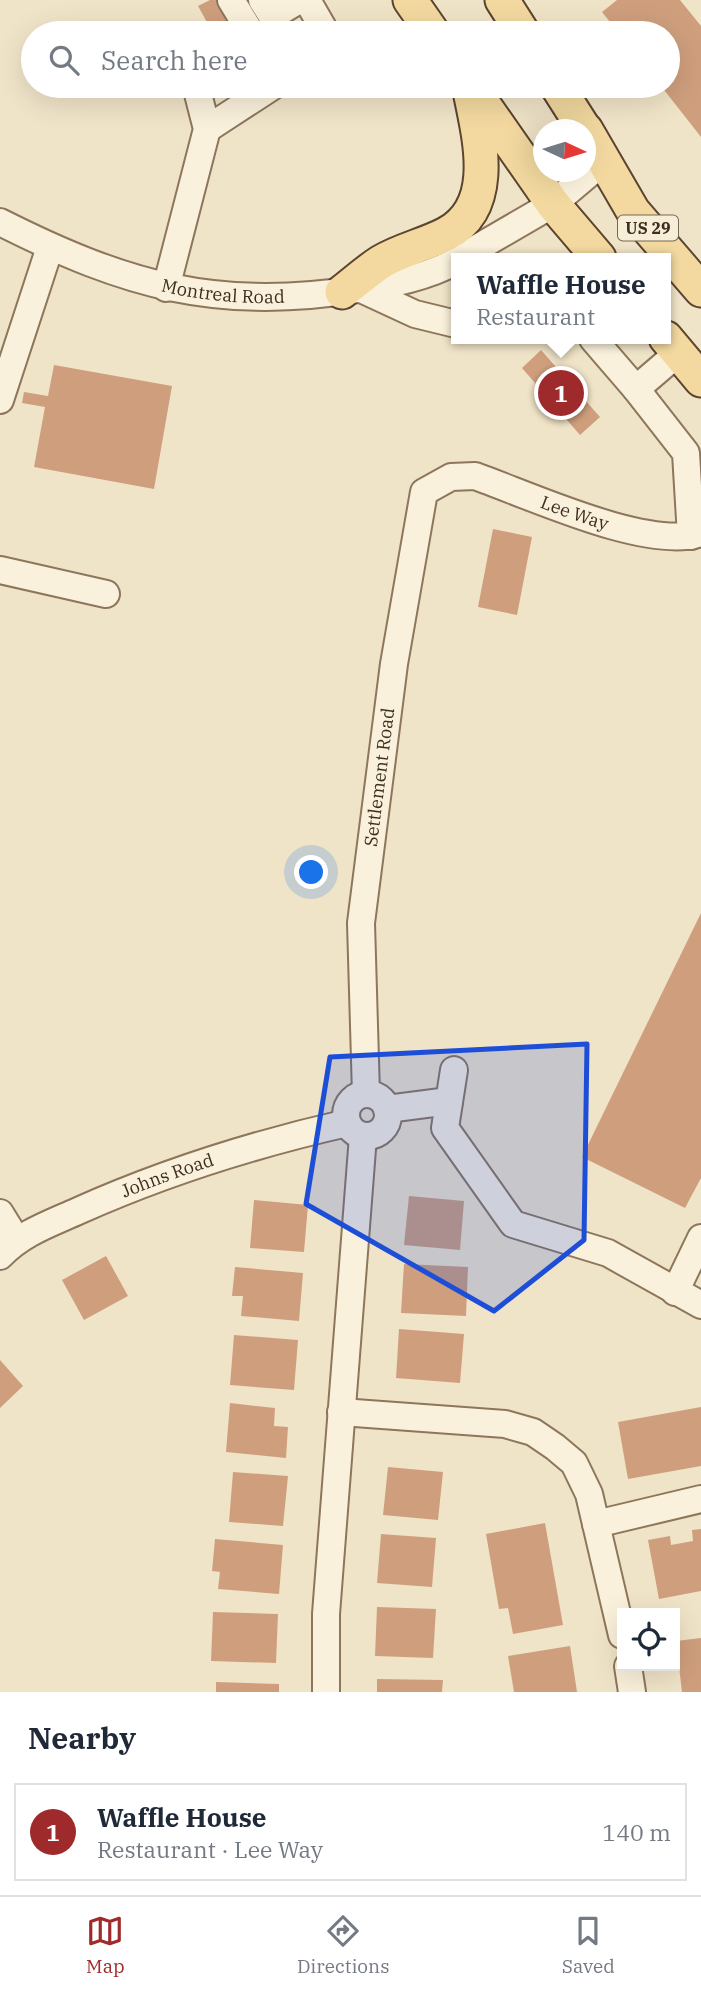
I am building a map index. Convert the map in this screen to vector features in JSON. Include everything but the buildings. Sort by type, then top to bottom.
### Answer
[{"type":"main road","points":[[410,0],[425,21]]},
{"type":"main road","points":[[504,1],[516,21]]},
{"type":"main road","points":[[351,290],[381,262],[448,233],[465,219],[481,179],[481,143],[472,98]]},
{"type":"main road","name":"US 29","points":[[478,98],[553,204],[595,253]]},
{"type":"main road","name":"US 29","points":[[565,98],[578,119]]},
{"type":"main road","name":"US 29","points":[[596,146],[633,211],[670,253]]},
{"type":"main road","name":"US 29","points":[[671,255],[701,289]]},
{"type":"main road","points":[[672,346],[701,380]]},
{"type":"street","points":[[232,0],[244,21]]},
{"type":"street","points":[[262,0],[272,16],[299,0]]},
{"type":"street","points":[[307,0],[319,21]]},
{"type":"street","points":[[166,288],[206,129],[199,98]]},
{"type":"street","points":[[206,129],[254,98]]},
{"type":"street","name":"Montreal Road","points":[[470,253],[553,204],[605,160]]},
{"type":"street","name":"Montreal Road","points":[[0,222],[50,247],[120,275],[166,288],[257,299],[384,285],[451,262]]},
{"type":"street","points":[[0,401],[50,247]]},
{"type":"street","points":[[351,290],[415,314],[451,323]]},
{"type":"street","points":[[597,344],[686,453],[696,534]]},
{"type":"street","points":[[636,389],[672,346]]},
{"type":"street","name":"Lee Way","points":[[451,478],[475,476],[631,531],[663,536],[696,534]]},
{"type":"street","name":"Settlement Road","points":[[377,1101],[361,923],[394,664],[424,492],[451,478]]},
{"type":"street","points":[[0,570],[106,593]]},
{"type":"street","points":[[454,1070],[445,1128],[513,1224],[608,1252],[701,1306]]},
{"type":"street","points":[[326,1692],[326,1614],[341,1412],[355,1130],[349,1104],[377,1101],[449,1101]]},
{"type":"street","points":[[355,1130],[377,1134],[383,1129],[377,1101]]},
{"type":"street","name":"Johns Road","points":[[8,1247],[142,1182],[282,1138],[355,1130]]},
{"type":"street","points":[[0,1213],[8,1247]]},
{"type":"street","points":[[675,1292],[701,1238]]},
{"type":"street","points":[[341,1412],[505,1424],[533,1432],[574,1463],[589,1494],[617,1614]]},
{"type":"street","points":[[596,1524],[701,1499]]},
{"type":"street","points":[[629,1671],[632,1692]]},
{"type":"highlighted area","points":[[587,1044],[584,1240],[494,1311],[306,1204],[330,1057]]},
{"type":"place","name":"Waffle House","points":[[561,393]]}]
